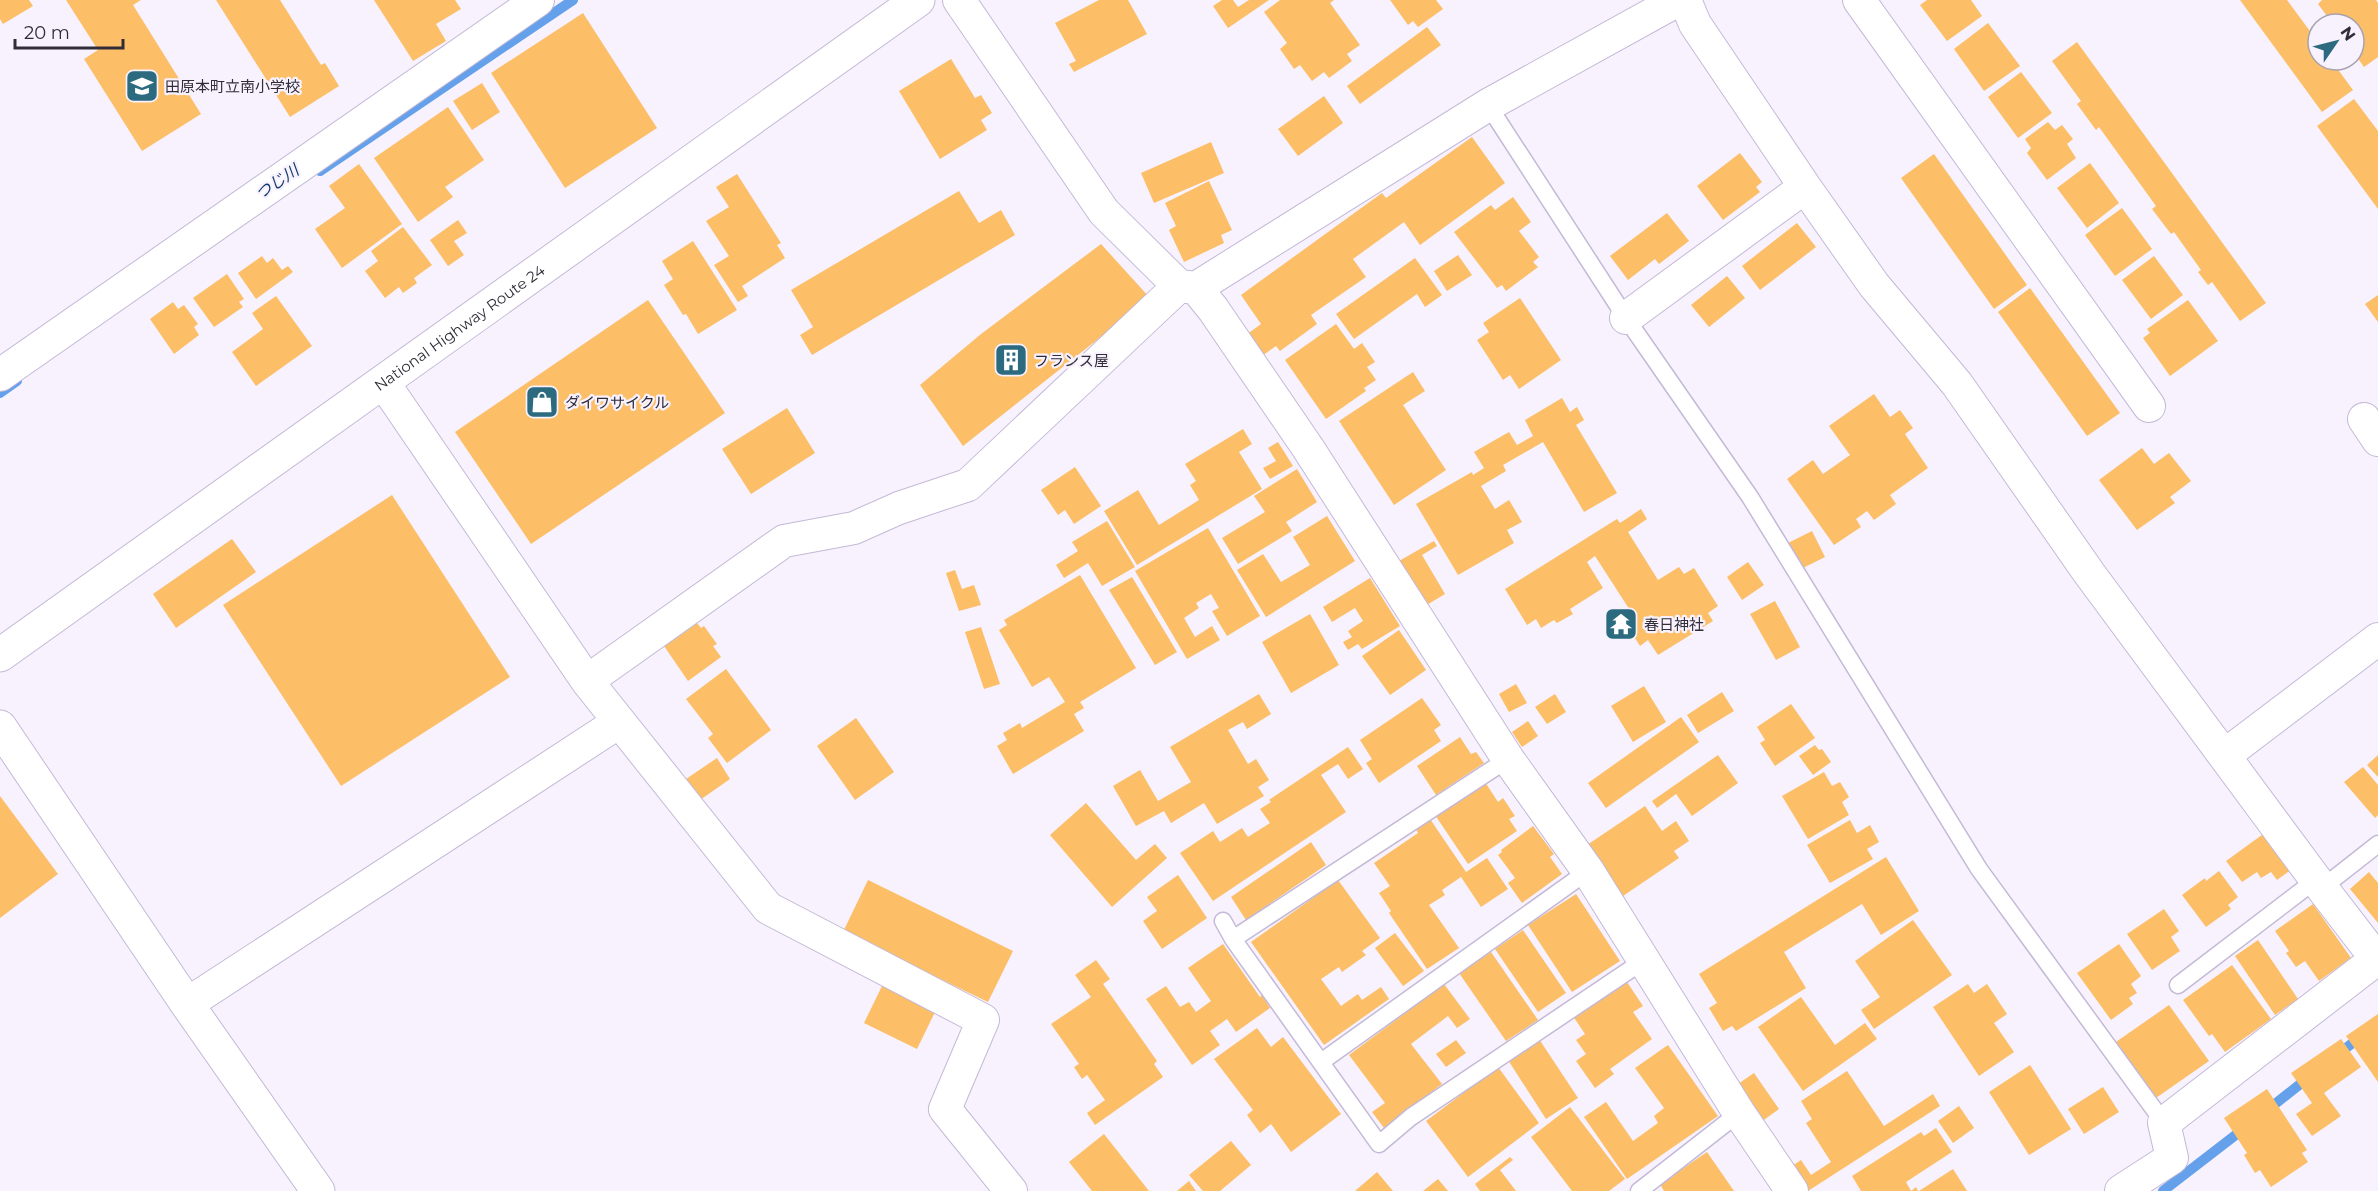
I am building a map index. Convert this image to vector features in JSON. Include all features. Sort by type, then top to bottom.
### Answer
[{"type":"main road","name":"National Highway Route 24","points":[[0,655],[918,0]]},
{"type":"main road","points":[[0,727],[187,1005],[318,1191]]},
{"type":"street","points":[[0,375],[538,0]]},
{"type":"street","points":[[959,0],[1104,212],[1213,309],[1308,448],[1509,759],[1588,871],[1739,1113],[1792,1191]]},
{"type":"street","points":[[587,681],[784,541],[854,528],[899,508],[968,485],[1187,287],[1488,105],[1678,0]]},
{"type":"street","points":[[1685,0],[1695,24],[1805,188],[1874,285],[1957,384],[2089,573],[2378,959],[2164,1123],[2172,1158],[2121,1191]]},
{"type":"street","points":[[1858,0],[2149,406]]},
{"type":"street","points":[[1626,318],[1805,188]]},
{"type":"street","points":[[383,382],[587,681],[768,908],[983,1020],[945,1109],[1011,1191]]},
{"type":"street","points":[[2225,755],[2378,639]]},
{"type":"street","points":[[187,1005],[619,722]]},
{"type":"lane","points":[[1488,105],[1626,318],[1750,497],[1979,868],[2164,1123]]},
{"type":"lane","points":[[1233,939],[1509,759]]},
{"type":"lane","points":[[2178,985],[2319,883],[2378,844]]},
{"type":"lane","points":[[1321,1062],[1588,871]]},
{"type":"lane","points":[[1223,921],[1233,939],[1379,1144],[1411,1117],[1643,961]]},
{"type":"lane","points":[[1639,1191],[1739,1113]]},
{"type":"building","points":[[0,0],[29,0],[33,6],[3,24],[0,19]]},
{"type":"building","name":"田原本町立南小学校","points":[[66,0],[141,0],[133,5],[201,114],[142,151],[84,59],[98,50]]},
{"type":"building","name":"田原本町立南小学校","points":[[216,0],[280,0],[321,65],[325,63],[339,86],[290,117]]},
{"type":"building","points":[[374,0],[455,0],[461,9],[436,24],[446,41],[413,61]]},
{"type":"building","points":[[1099,0],[1128,0],[1147,34],[1074,72],[1069,64],[1076,61],[1055,23]]},
{"type":"building","points":[[1222,0],[1233,0],[1238,7],[1249,0],[1269,0],[1228,28],[1213,6]]},
{"type":"building","points":[[1280,0],[1334,0],[1330,3],[1360,45],[1347,54],[1352,61],[1329,78],[1324,72],[1312,81],[1300,65],[1294,69],[1280,49],[1287,43],[1264,12]]},
{"type":"building","points":[[1390,0],[1436,0],[1443,9],[1418,27],[1413,21],[1408,25]]},
{"type":"building","points":[[1927,0],[1971,0],[1982,16],[1947,41],[1920,5]]},
{"type":"building","points":[[2240,0],[2287,0],[2306,26],[2306,72],[2340,72],[2353,90],[2322,112]]},
{"type":"building","points":[[2322,0],[2376,0],[2378,3],[2378,57],[2366,66],[2366,12],[2324,12],[2318,4]]},
{"type":"building","points":[[583,13],[657,128],[565,188],[491,73]]},
{"type":"building","points":[[1988,23],[2020,66],[1984,91],[1954,49]]},
{"type":"building","points":[[1427,27],[1441,45],[1360,104],[1347,86]]},
{"type":"building","points":[[2077,42],[2266,303],[2240,321],[2212,282],[2208,285],[2198,272],[2201,270],[2174,232],[2171,234],[2152,209],[2156,206],[2099,127],[2096,130],[2077,104],[2081,101],[2052,61]]},
{"type":"building","points":[[951,59],[975,98],[981,95],[992,113],[981,120],[987,130],[940,159],[899,91]]},
{"type":"building","points":[[2021,72],[2052,113],[2018,138],[1988,97]]},
{"type":"building","points":[[482,83],[500,112],[472,130],[453,101]]},
{"type":"building","points":[[1324,96],[1343,123],[1298,156],[1278,129]]},
{"type":"building","points":[[2354,99],[2378,131],[2378,209],[2317,126]]},
{"type":"building","points":[[448,107],[484,160],[445,187],[453,197],[418,222],[374,158]]},
{"type":"building","points":[[2048,122],[2055,130],[2062,125],[2073,139],[2067,144],[2076,158],[2047,180],[2027,153],[2031,148],[2025,139]]},
{"type":"building","points":[[1472,137],[1505,183],[1420,245],[1404,222],[1353,259],[1366,277],[1311,315],[1317,324],[1280,351],[1276,346],[1262,356],[1246,335],[1261,324],[1241,295],[1382,193],[1386,198]]},
{"type":"building","points":[[1211,142],[1224,173],[1154,203],[1141,173]]},
{"type":"building","points":[[1740,153],[1762,182],[1756,187],[1760,192],[1723,220],[1697,186]]},
{"type":"building","points":[[1934,154],[2027,285],[1994,309],[1901,178]]},
{"type":"building","points":[[2090,163],[2119,203],[2087,228],[2057,188]]},
{"type":"building","points":[[359,164],[402,224],[342,268],[315,229],[345,208],[329,186]]},
{"type":"building","points":[[737,174],[781,243],[777,245],[785,258],[742,286],[748,296],[738,302],[714,265],[729,256],[706,221],[729,207],[716,187]]},
{"type":"building","points":[[1209,181],[1232,230],[1221,235],[1224,243],[1184,262],[1169,230],[1176,226],[1165,203]]},
{"type":"building","points":[[959,191],[979,223],[1001,210],[1015,235],[812,355],[800,335],[813,327],[791,290]]},
{"type":"building","points":[[1513,197],[1531,222],[1519,231],[1539,257],[1533,262],[1538,267],[1506,291],[1502,285],[1497,288],[1454,232],[1491,205],[1495,210]]},
{"type":"building","points":[[2122,208],[2152,249],[2115,276],[2085,235]]},
{"type":"building","points":[[1667,213],[1689,241],[1659,264],[1655,259],[1628,280],[1610,256]]},
{"type":"building","points":[[458,220],[467,233],[454,241],[464,255],[448,266],[430,240]]},
{"type":"building","points":[[1797,223],[1816,247],[1760,290],[1742,266]]},
{"type":"building","points":[[403,227],[432,265],[414,278],[417,283],[403,293],[399,287],[385,298],[365,271],[378,261],[371,251]]},
{"type":"building","points":[[693,241],[737,310],[698,334],[664,285],[673,279],[662,261]]},
{"type":"building","name":"フランス屋","points":[[1101,244],[1150,298],[963,446],[920,385],[981,334]]},
{"type":"building","points":[[1458,255],[1472,275],[1447,291],[1434,271]]},
{"type":"building","points":[[262,256],[267,263],[273,258],[282,270],[288,266],[293,272],[256,299],[238,273]]},
{"type":"building","points":[[2154,256],[2183,295],[2151,319],[2122,280]]},
{"type":"building","points":[[1415,258],[1442,295],[1425,307],[1417,294],[1354,339],[1336,314]]},
{"type":"building","points":[[227,274],[244,299],[239,302],[243,307],[214,327],[193,298]]},
{"type":"building","points":[[1727,276],[1745,298],[1709,327],[1691,305]]},
{"type":"building","points":[[2030,288],[2120,413],[2087,436],[1998,312]]},
{"type":"building","points":[[2378,295],[2378,322],[2365,304]]},
{"type":"building","points":[[276,296],[312,346],[256,386],[232,352],[263,329],[252,313]]},
{"type":"building","points":[[1520,298],[1561,360],[1519,389],[1510,375],[1503,380],[1477,340],[1489,332],[1483,323]]},
{"type":"building","points":[[648,300],[725,413],[531,544],[455,432]]},
{"type":"building","points":[[2188,300],[2218,341],[2170,376],[2143,338],[2150,333],[2147,329]]},
{"type":"building","points":[[173,302],[178,309],[184,305],[198,324],[194,327],[199,335],[174,354],[150,319]]},
{"type":"building","points":[[1336,324],[1354,349],[1362,343],[1375,362],[1367,367],[1376,380],[1364,388],[1366,391],[1326,419],[1285,360]]},
{"type":"building","points":[[1413,372],[1425,391],[1403,405],[1446,470],[1394,505],[1339,421]]},
{"type":"building","points":[[1874,394],[1890,417],[1900,410],[1913,428],[1905,434],[1928,468],[1890,495],[1896,504],[1874,520],[1867,511],[1856,519],[1861,527],[1834,545],[1787,479],[1813,460],[1823,474],[1850,455],[1829,426]]},
{"type":"building","points":[[1562,398],[1570,412],[1577,407],[1584,420],[1576,425],[1617,493],[1584,512],[1543,442],[1503,465],[1506,471],[1481,486],[1495,509],[1509,500],[1522,522],[1507,530],[1514,543],[1458,575],[1416,504],[1472,472],[1473,475],[1484,468],[1474,452],[1509,432],[1517,445],[1533,436],[1525,420]]},
{"type":"building","points":[[787,408],[815,453],[751,494],[722,449]]},
{"type":"building","points":[[1243,429],[1252,444],[1239,452],[1262,489],[1137,565],[1104,511],[1138,490],[1159,525],[1199,500],[1190,485],[1196,481],[1185,464]]},
{"type":"building","points":[[1278,442],[1293,466],[1270,479],[1263,468],[1276,461],[1268,448]]},
{"type":"building","points":[[2142,448],[2154,464],[2169,453],[2191,481],[2170,497],[2175,503],[2137,530],[2099,480]]},
{"type":"building","points":[[1075,467],[1101,506],[1074,524],[1065,510],[1058,515],[1041,490]]},
{"type":"building","points":[[1297,469],[1317,502],[1286,522],[1292,531],[1238,564],[1222,538],[1265,512],[1254,496]]},
{"type":"building","points":[[392,495],[510,677],[341,786],[223,605]]},
{"type":"building","points":[[1641,509],[1647,519],[1628,532],[1658,580],[1679,567],[1684,574],[1694,568],[1718,606],[1708,613],[1713,621],[1658,655],[1648,640],[1640,646],[1626,624],[1635,618],[1595,556],[1587,562],[1603,588],[1570,609],[1573,614],[1557,623],[1554,620],[1541,628],[1536,619],[1527,625],[1505,589],[1617,519],[1620,523]]},
{"type":"building","points":[[1327,516],[1355,561],[1266,617],[1237,570],[1263,554],[1281,582],[1310,565],[1293,537]]},
{"type":"building","points":[[1107,521],[1135,567],[1102,586],[1088,563],[1064,578],[1056,565],[1078,551],[1072,542]]},
{"type":"building","points":[[1208,528],[1260,616],[1227,636],[1212,611],[1219,608],[1211,594],[1196,603],[1199,608],[1184,618],[1195,637],[1212,626],[1220,640],[1187,659],[1135,571]]},
{"type":"building","points":[[1812,531],[1825,557],[1799,570],[1786,544]]},
{"type":"building","points":[[232,539],[256,572],[176,628],[153,594]]},
{"type":"building","points":[[1434,541],[1437,546],[1422,555],[1445,594],[1425,606],[1399,561]]},
{"type":"building","points":[[1748,562],[1764,585],[1742,600],[1727,577]]},
{"type":"building","points":[[955,570],[962,589],[974,585],[981,605],[959,611],[946,573]]},
{"type":"building","points":[[1080,575],[1136,668],[1080,702],[1084,708],[1074,714],[1084,731],[1013,774],[997,746],[1007,740],[1003,733],[1020,723],[1022,728],[1065,702],[1049,677],[1032,687],[999,630],[1007,625],[1004,620]]},
{"type":"building","points":[[1132,577],[1177,652],[1155,665],[1109,590]]},
{"type":"building","points":[[1370,578],[1400,626],[1362,649],[1358,644],[1348,650],[1343,642],[1352,637],[1348,631],[1363,621],[1355,608],[1332,622],[1323,607]]},
{"type":"building","points":[[1775,601],[1800,647],[1776,660],[1750,614]]},
{"type":"building","points":[[1310,614],[1339,665],[1291,693],[1262,642]]},
{"type":"building","points":[[697,623],[701,628],[704,626],[717,644],[713,646],[721,657],[688,681],[664,646]]},
{"type":"building","points":[[981,627],[1000,684],[984,689],[965,632]]},
{"type":"building","points":[[1399,630],[1426,670],[1390,695],[1362,656]]},
{"type":"building","points":[[726,669],[771,730],[727,763],[708,738],[713,734],[686,699]]},
{"type":"building","points":[[1516,684],[1527,703],[1509,712],[1499,694]]},
{"type":"building","points":[[1644,686],[1666,722],[1633,742],[1611,706]]},
{"type":"building","points":[[1722,692],[1734,711],[1698,733],[1687,715]]},
{"type":"building","points":[[1259,694],[1271,714],[1247,729],[1243,722],[1228,730],[1248,764],[1256,759],[1269,780],[1258,787],[1264,796],[1217,824],[1204,803],[1171,823],[1164,811],[1136,826],[1113,786],[1140,770],[1158,801],[1191,782],[1170,747]]},
{"type":"building","points":[[1555,694],[1566,712],[1547,724],[1535,707]]},
{"type":"building","points":[[1422,698],[1441,725],[1434,730],[1441,741],[1379,783],[1366,763],[1372,759],[1360,740]]},
{"type":"building","points":[[1791,704],[1815,738],[1775,766],[1760,743],[1765,740],[1757,727]]},
{"type":"building","points":[[1681,717],[1699,742],[1606,808],[1588,783]]},
{"type":"building","points":[[856,718],[894,772],[855,800],[817,746]]},
{"type":"building","points":[[1528,721],[1538,736],[1522,747],[1512,732]]},
{"type":"building","points":[[1460,737],[1471,754],[1476,752],[1484,763],[1436,795],[1417,766]]},
{"type":"building","points":[[1815,745],[1819,750],[1822,749],[1831,762],[1813,775],[1799,756]]},
{"type":"building","points":[[1348,747],[1363,769],[1348,779],[1338,764],[1321,775],[1346,812],[1213,901],[1180,853],[1213,831],[1220,842],[1242,828],[1248,837],[1270,823],[1260,809],[1271,802],[1269,800]]},
{"type":"building","points":[[1718,755],[1738,783],[1692,816],[1676,794],[1657,808],[1652,801]]},
{"type":"building","points":[[2378,755],[2378,777],[2367,765]]},
{"type":"building","points":[[717,758],[730,779],[700,800],[686,779]]},
{"type":"building","points":[[2363,767],[2378,785],[2378,815],[2375,818],[2344,782]]},
{"type":"building","points":[[1824,772],[1832,786],[1840,782],[1849,797],[1842,802],[1849,815],[1808,839],[1782,796]]},
{"type":"building","points":[[1485,782],[1498,802],[1503,798],[1515,816],[1509,819],[1517,831],[1468,864],[1435,815]]},
{"type":"building","points":[[0,796],[58,874],[0,918]]},
{"type":"building","points":[[1086,803],[1136,860],[1155,844],[1167,858],[1112,907],[1050,835]]},
{"type":"building","points":[[1645,806],[1662,831],[1676,821],[1689,841],[1674,851],[1679,858],[1620,898],[1584,847]]},
{"type":"building","points":[[1430,819],[1466,872],[1487,858],[1508,889],[1481,907],[1461,877],[1442,890],[1445,895],[1429,905],[1459,948],[1427,969],[1389,913],[1391,911],[1379,893],[1390,886],[1374,863],[1418,833],[1416,829]]},
{"type":"building","points":[[1850,820],[1857,833],[1870,825],[1879,842],[1867,849],[1873,859],[1830,883],[1807,845]]},
{"type":"building","points":[[1533,826],[1554,854],[1550,857],[1562,874],[1522,903],[1508,883],[1515,878],[1498,855],[1502,852],[1501,850]]},
{"type":"building","points":[[2266,832],[2292,869],[2277,880],[2271,872],[2261,878],[2257,872],[2242,882],[2226,861]]},
{"type":"building","points":[[1311,842],[1326,865],[1246,920],[1231,897]]},
{"type":"building","points":[[1886,857],[1919,911],[1881,935],[1862,904],[1784,952],[1806,988],[1736,1031],[1732,1026],[1723,1031],[1709,1008],[1717,1003],[1699,974]]},
{"type":"building","points":[[2219,871],[2238,897],[2228,905],[2231,909],[2206,927],[2182,895]]},
{"type":"building","points":[[2369,872],[2378,883],[2378,923],[2350,889]]},
{"type":"building","points":[[1178,875],[1207,918],[1162,949],[1143,921],[1157,911],[1147,897]]},
{"type":"building","points":[[868,880],[1013,951],[988,1002],[843,932]]},
{"type":"building","points":[[1338,880],[1380,938],[1362,951],[1366,955],[1342,972],[1339,967],[1321,979],[1341,1006],[1358,994],[1362,1000],[1381,987],[1389,999],[1324,1045],[1251,942]]},
{"type":"building","points":[[1576,894],[1620,961],[1572,992],[1528,925]]},
{"type":"building","points":[[2313,904],[2351,958],[2319,981],[2305,961],[2296,967],[2286,953],[2289,951],[2275,931]]},
{"type":"building","points":[[2164,909],[2179,931],[2171,937],[2180,951],[2152,970],[2127,934]]},
{"type":"building","points":[[1913,920],[1952,975],[1874,1029],[1861,1010],[1880,997],[1855,961]]},
{"type":"building","points":[[1523,930],[1566,993],[1538,1012],[1495,949]]},
{"type":"building","points":[[1395,933],[1424,971],[1403,986],[1375,948]]},
{"type":"building","points":[[2258,940],[2298,999],[2275,1015],[2235,956]]},
{"type":"building","points":[[1223,944],[1270,1008],[1236,1032],[1227,1019],[1210,1031],[1220,1045],[1192,1065],[1146,999],[1166,986],[1180,1007],[1189,1002],[1196,1012],[1211,1001],[1188,968]]},
{"type":"building","points":[[2119,944],[2141,976],[2131,984],[2137,993],[2129,998],[2133,1004],[2111,1020],[2077,973]]},
{"type":"building","points":[[1491,952],[1538,1020],[1506,1041],[1459,973]]},
{"type":"building","points":[[1096,960],[1110,979],[1103,984],[1157,1061],[1154,1064],[1163,1077],[1095,1125],[1087,1113],[1105,1100],[1087,1075],[1082,1079],[1074,1067],[1079,1064],[1051,1024],[1091,997],[1075,975]]},
{"type":"building","points":[[2232,965],[2271,1019],[2225,1052],[2212,1034],[2209,1036],[2183,1000]]},
{"type":"building","points":[[1625,979],[1643,1006],[1633,1012],[1652,1039],[1610,1069],[1614,1074],[1595,1088],[1576,1061],[1586,1054],[1576,1040],[1585,1034],[1573,1016]]},
{"type":"building","points":[[1444,984],[1470,1019],[1457,1028],[1448,1016],[1411,1044],[1442,1084],[1384,1128],[1372,1112],[1385,1103],[1349,1055]]},
{"type":"building","points":[[1968,984],[1974,993],[1987,984],[2007,1014],[1994,1023],[2014,1052],[1979,1076],[1933,1007]]},
{"type":"building","points":[[882,986],[935,1012],[917,1049],[864,1023]]},
{"type":"building","points":[[1801,997],[1835,1045],[1865,1023],[1877,1039],[1803,1091],[1758,1027]]},
{"type":"building","points":[[2169,1005],[2209,1061],[2153,1100],[2113,1044]]},
{"type":"building","points":[[2378,1014],[2378,1082],[2346,1036]]},
{"type":"building","points":[[1257,1028],[1271,1047],[1283,1037],[1341,1114],[1291,1152],[1271,1124],[1260,1133],[1247,1115],[1253,1110],[1214,1059]]},
{"type":"building","points":[[1539,1039],[1578,1098],[1546,1119],[1508,1060]]},
{"type":"building","points":[[2341,1039],[2361,1067],[2324,1093],[2341,1116],[2312,1136],[2296,1114],[2312,1103],[2291,1073]]},
{"type":"building","points":[[1456,1040],[1466,1053],[1446,1067],[1436,1054]]},
{"type":"building","points":[[1668,1045],[1718,1116],[1627,1179],[1584,1117],[1606,1102],[1633,1141],[1658,1123],[1654,1116],[1664,1108],[1635,1068]]},
{"type":"building","points":[[2030,1065],[2071,1129],[2029,1155],[1989,1092]]},
{"type":"building","points":[[1498,1067],[1539,1123],[1468,1177],[1426,1121]]},
{"type":"building","points":[[1847,1071],[1884,1126],[1933,1094],[1940,1106],[1808,1191],[1792,1166],[1801,1160],[1811,1175],[1831,1162],[1806,1123],[1812,1119],[1801,1101]]},
{"type":"building","points":[[1754,1073],[1779,1109],[1761,1122],[1735,1086]]},
{"type":"building","points":[[2103,1087],[2119,1112],[2084,1134],[2068,1109]]},
{"type":"building","points":[[2267,1089],[2307,1150],[2302,1153],[2308,1162],[2271,1187],[2260,1170],[2255,1173],[2244,1155],[2247,1153],[2224,1118]]},
{"type":"building","points":[[1959,1106],[1974,1128],[1953,1143],[1938,1121]]},
{"type":"building","points":[[1570,1107],[1625,1179],[1609,1191],[1572,1191],[1531,1137]]},
{"type":"building","points":[[1936,1128],[1952,1152],[1906,1182],[1911,1191],[1861,1191],[1852,1176],[1921,1132],[1924,1136]]},
{"type":"building","points":[[1104,1134],[1149,1191],[1092,1191],[1069,1162]]},
{"type":"building","points":[[1231,1141],[1251,1165],[1220,1191],[1203,1191],[1189,1175]]},
{"type":"building","points":[[1707,1152],[1734,1191],[1664,1191],[1660,1184]]},
{"type":"building","points":[[1510,1157],[1513,1160],[1500,1170],[1516,1191],[1480,1191],[1475,1184]]},
{"type":"building","points":[[1953,1169],[1967,1191],[1919,1191]]},
{"type":"building","points":[[1377,1172],[1393,1191],[1355,1191]]},
{"type":"building","points":[[1438,1179],[1448,1191],[1423,1191]]},
{"type":"building","points":[[1189,1181],[1196,1191],[1177,1191]]},
{"type":"waterway","name":"つじ川","points":[[320,171],[573,0]]},
{"type":"waterway","name":"つじ川","points":[[0,393],[17,381]]},
{"type":"waterway","points":[[2336,1056],[2378,1023]]},
{"type":"waterway","points":[[2265,1112],[2309,1077]]},
{"type":"waterway","points":[[2163,1191],[2246,1127]]},
{"type":"place","name":"田原本町立南小学校","points":[[142,86]]},
{"type":"place","name":"フランス屋","points":[[1011,360]]},
{"type":"place","name":"ダイワサイクル","points":[[542,402]]},
{"type":"place","name":"春日神社","points":[[1621,624]]}]
